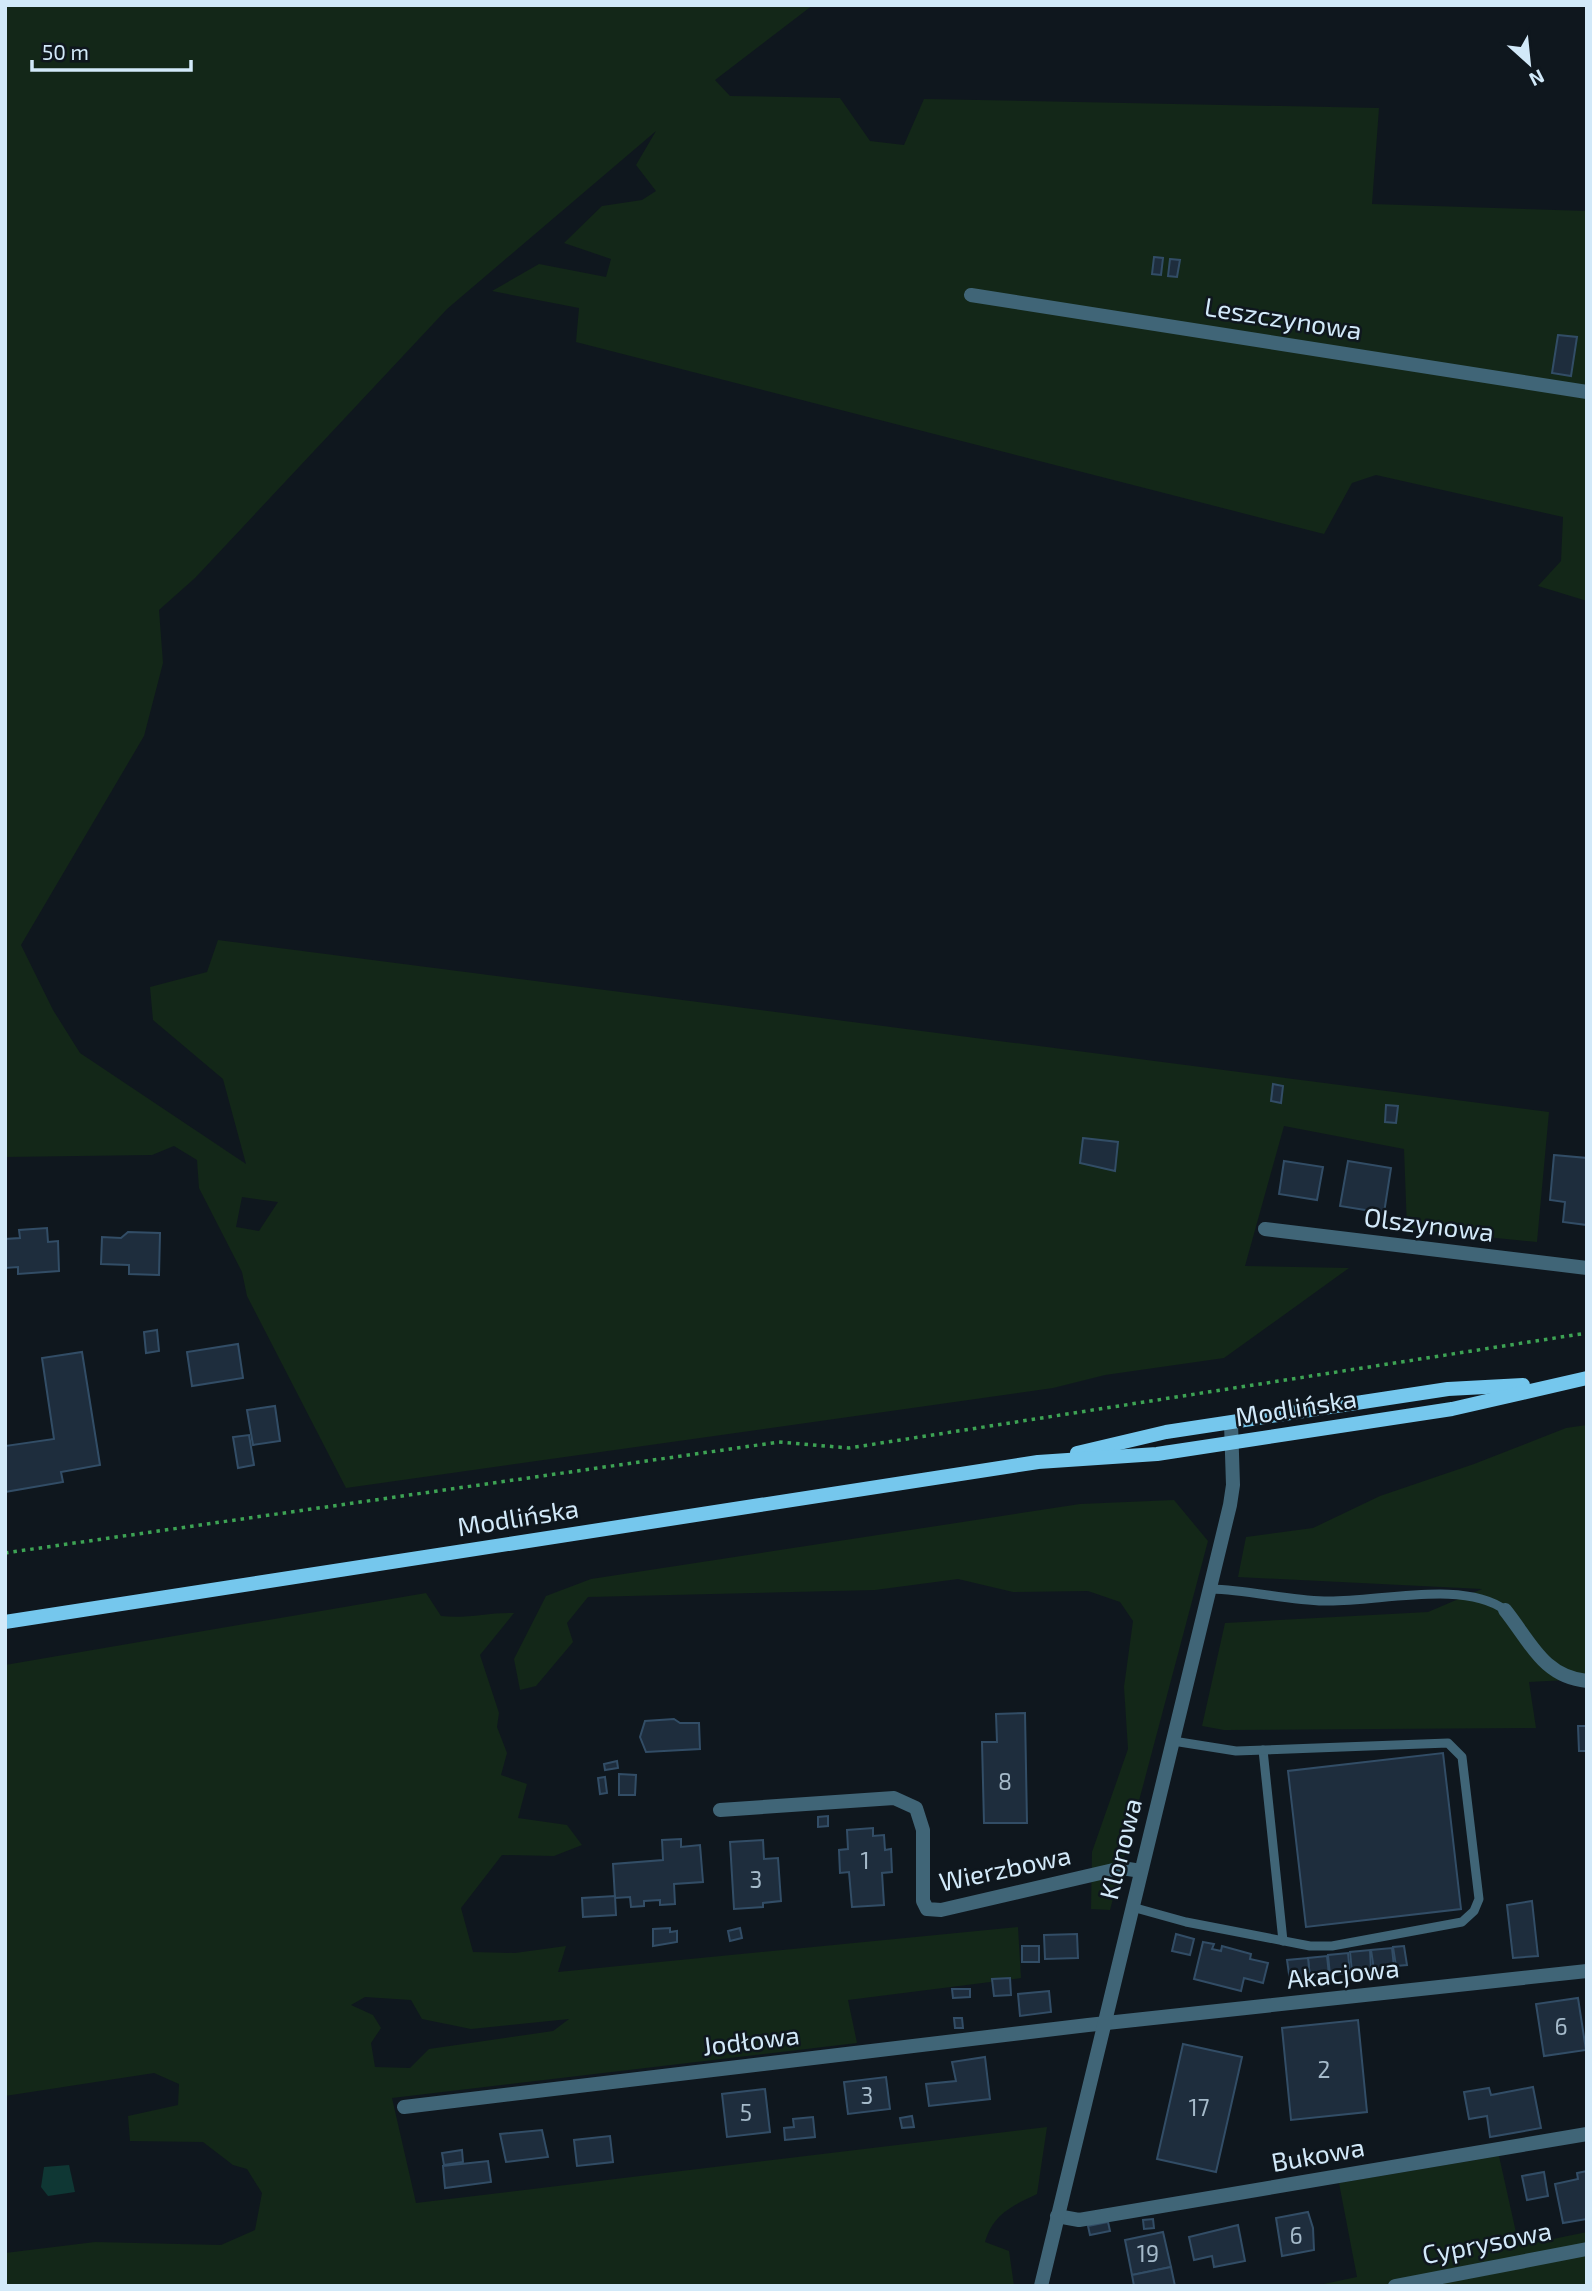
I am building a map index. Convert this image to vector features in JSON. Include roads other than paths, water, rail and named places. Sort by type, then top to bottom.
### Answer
[{"type":"main road","name":"Modlińska","points":[[5,1622],[1038,1462],[1153,1434],[1448,1389],[1587,1378]]},
{"type":"main road","name":"Modlińska","points":[[1038,1462],[1157,1454],[1232,1443],[1452,1409],[1557,1382]]},
{"type":"street","name":"Leszczynowa","points":[[971,295],[1587,392]]},
{"type":"street","name":"Olszynowa","points":[[1265,1229],[1587,1268]]},
{"type":"street","name":"Klonowa","points":[[1041,2286],[1211,1589],[1231,1495],[1231,1423]]},
{"type":"street","points":[[1505,1610],[1550,1670],[1573,1680],[1587,1681]]},
{"type":"street","name":"Wierzbowa","points":[[720,1810],[894,1798],[916,1808],[923,1830],[923,1901],[927,1909],[941,1910],[1122,1868],[1141,1871]]},
{"type":"street","name":"Akacjowa","points":[[1104,2023],[1587,1971]]},
{"type":"street","name":"Jodłowa","points":[[404,2107],[1104,2023]]},
{"type":"street","name":"Bukowa","points":[[1058,2216],[1079,2220],[1587,2134]]},
{"type":"street","name":"Cyprysowa","points":[[1395,2286],[1587,2249]]},
{"type":"lane","points":[[1211,1589],[1326,1601],[1462,1595],[1494,1602],[1505,1610]]},
{"type":"lane","points":[[1132,1907],[1186,1922],[1283,1941],[1310,1946],[1332,1946],[1462,1922],[1474,1911],[1479,1899],[1462,1757],[1456,1748],[1448,1743],[1225,1750],[1173,1741]]},
{"type":"lane","points":[[1263,1750],[1283,1941]]}]
